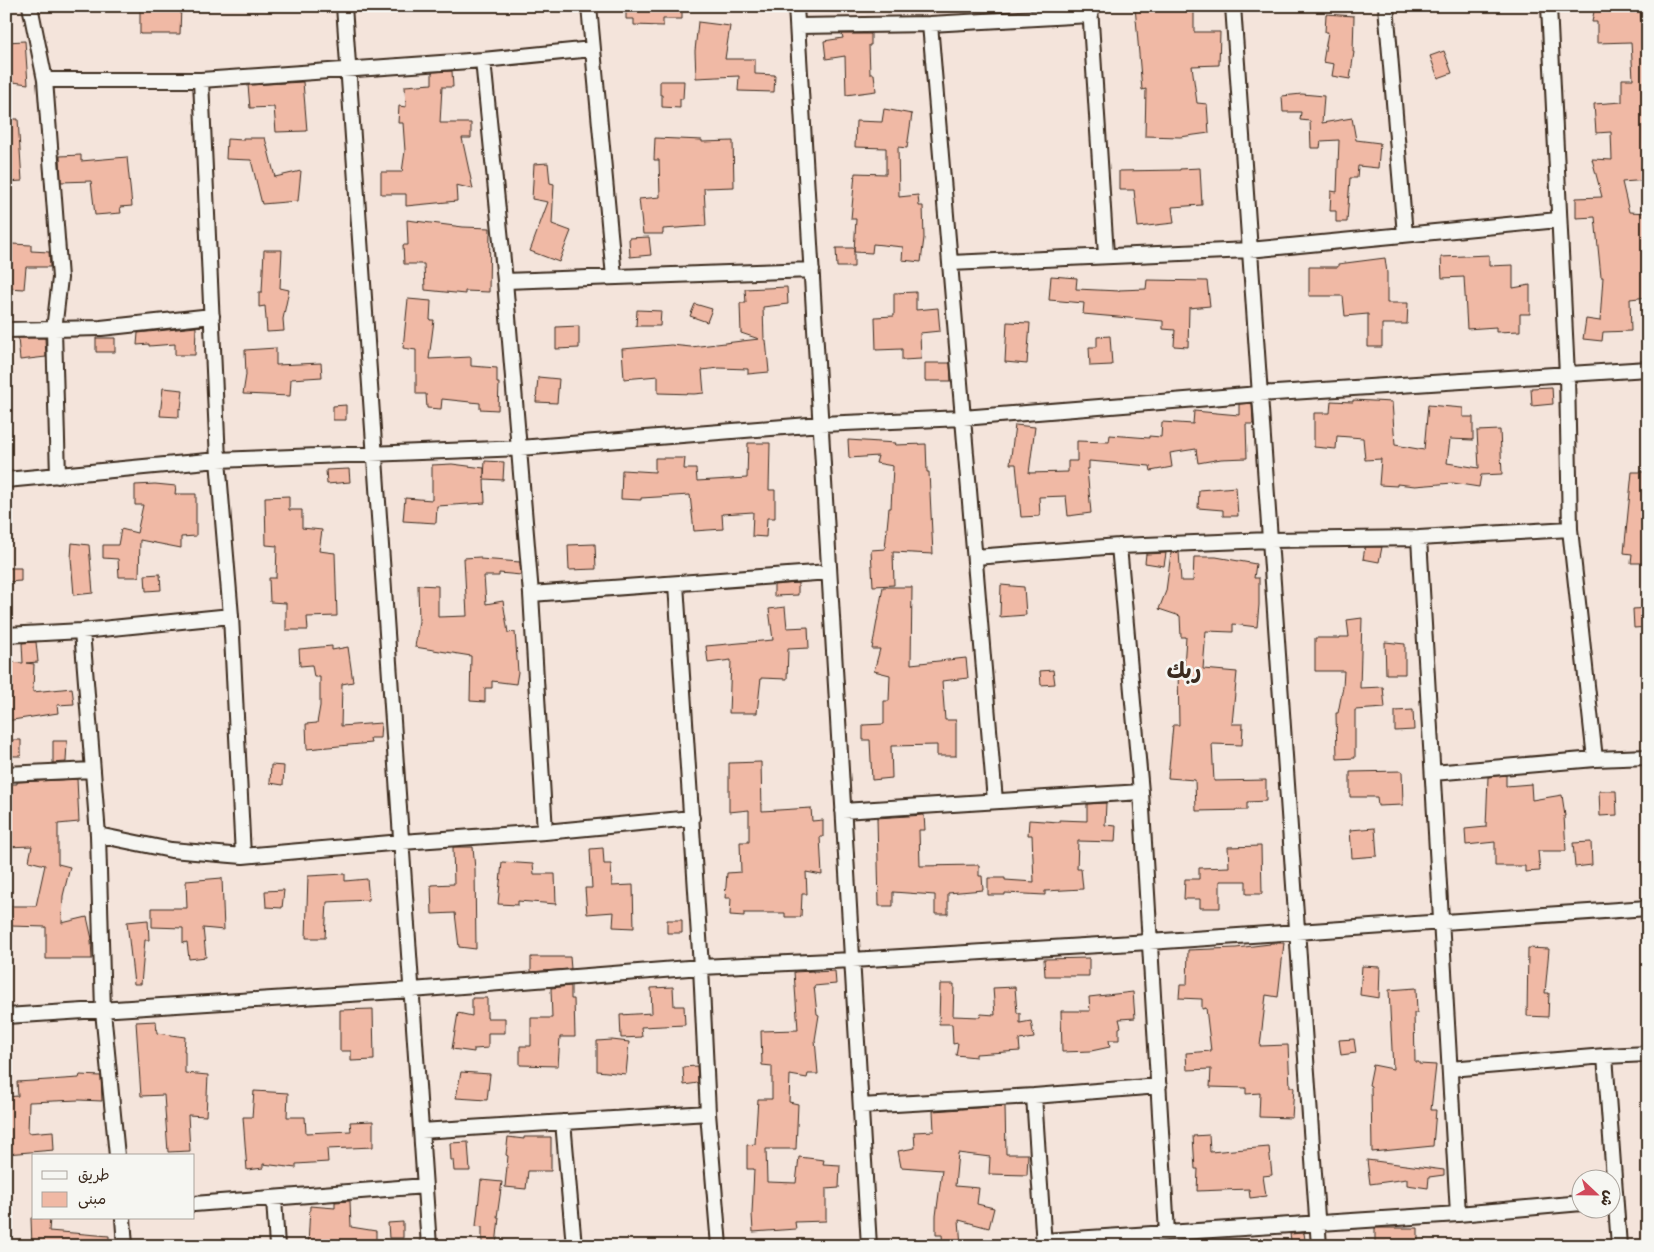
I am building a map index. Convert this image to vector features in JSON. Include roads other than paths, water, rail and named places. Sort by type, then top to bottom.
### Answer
[{"type":"street","points":[[30,6],[45,80],[60,278],[54,330],[58,476]]},
{"type":"street","points":[[344,6],[429,1246]]},
{"type":"street","points":[[589,6],[614,277]]},
{"type":"street","points":[[796,6],[869,1246]]},
{"type":"street","points":[[1233,6],[1319,1246]]},
{"type":"street","points":[[1386,6],[1405,235]]},
{"type":"street","points":[[1548,6],[1567,375],[1570,529],[1595,760]]},
{"type":"street","points":[[798,26],[930,24],[1090,11],[1106,255]]},
{"type":"street","points":[[930,24],[995,801]]},
{"type":"street","points":[[45,80],[201,80],[483,60],[592,48]]},
{"type":"street","points":[[483,60],[520,448],[545,832]]},
{"type":"street","points":[[201,80],[218,460],[232,616],[243,856]]},
{"type":"street","points":[[950,263],[1250,250],[1558,220]]},
{"type":"street","points":[[505,281],[812,270]]},
{"type":"street","points":[[6,330],[101,328],[212,316]]},
{"type":"street","points":[[6,480],[218,460],[520,448],[821,424],[963,418],[1259,394],[1567,375],[1648,368]]},
{"type":"street","points":[[975,557],[1119,546],[1270,540],[1419,538],[1570,529]]},
{"type":"street","points":[[1419,538],[1458,1214]]},
{"type":"street","points":[[1119,546],[1141,792],[1167,1233]]},
{"type":"street","points":[[531,594],[829,572]]},
{"type":"street","points":[[676,584],[692,818],[708,1113],[719,1246]]},
{"type":"street","points":[[6,635],[82,631],[232,616]]},
{"type":"street","points":[[82,631],[98,835],[103,1011],[117,1154]]},
{"type":"street","points":[[1433,774],[1648,757]]},
{"type":"street","points":[[6,774],[93,770]]},
{"type":"street","points":[[843,811],[1141,792]]},
{"type":"street","points":[[98,835],[171,850],[243,856],[545,832],[692,818]]},
{"type":"street","points":[[6,1016],[412,990],[701,967],[1149,942],[1648,908]]},
{"type":"street","points":[[1450,1069],[1648,1054]]},
{"type":"street","points":[[1605,1056],[1611,1170]]},
{"type":"street","points":[[861,1106],[1034,1096],[1158,1086]]},
{"type":"street","points":[[1034,1096],[1044,1243],[1458,1214],[1572,1204]]},
{"type":"street","points":[[421,1131],[708,1113]]},
{"type":"street","points":[[563,1122],[574,1246]]},
{"type":"street","points":[[195,1204],[425,1186]]},
{"type":"street","points":[[274,1199],[277,1246]]},
{"type":"street","points":[[123,1220],[125,1246]]},
{"type":"street","points":[[1616,1220],[1619,1246]]},
{"type":"district","name":"ربك","points":[[1184,670]]}]
